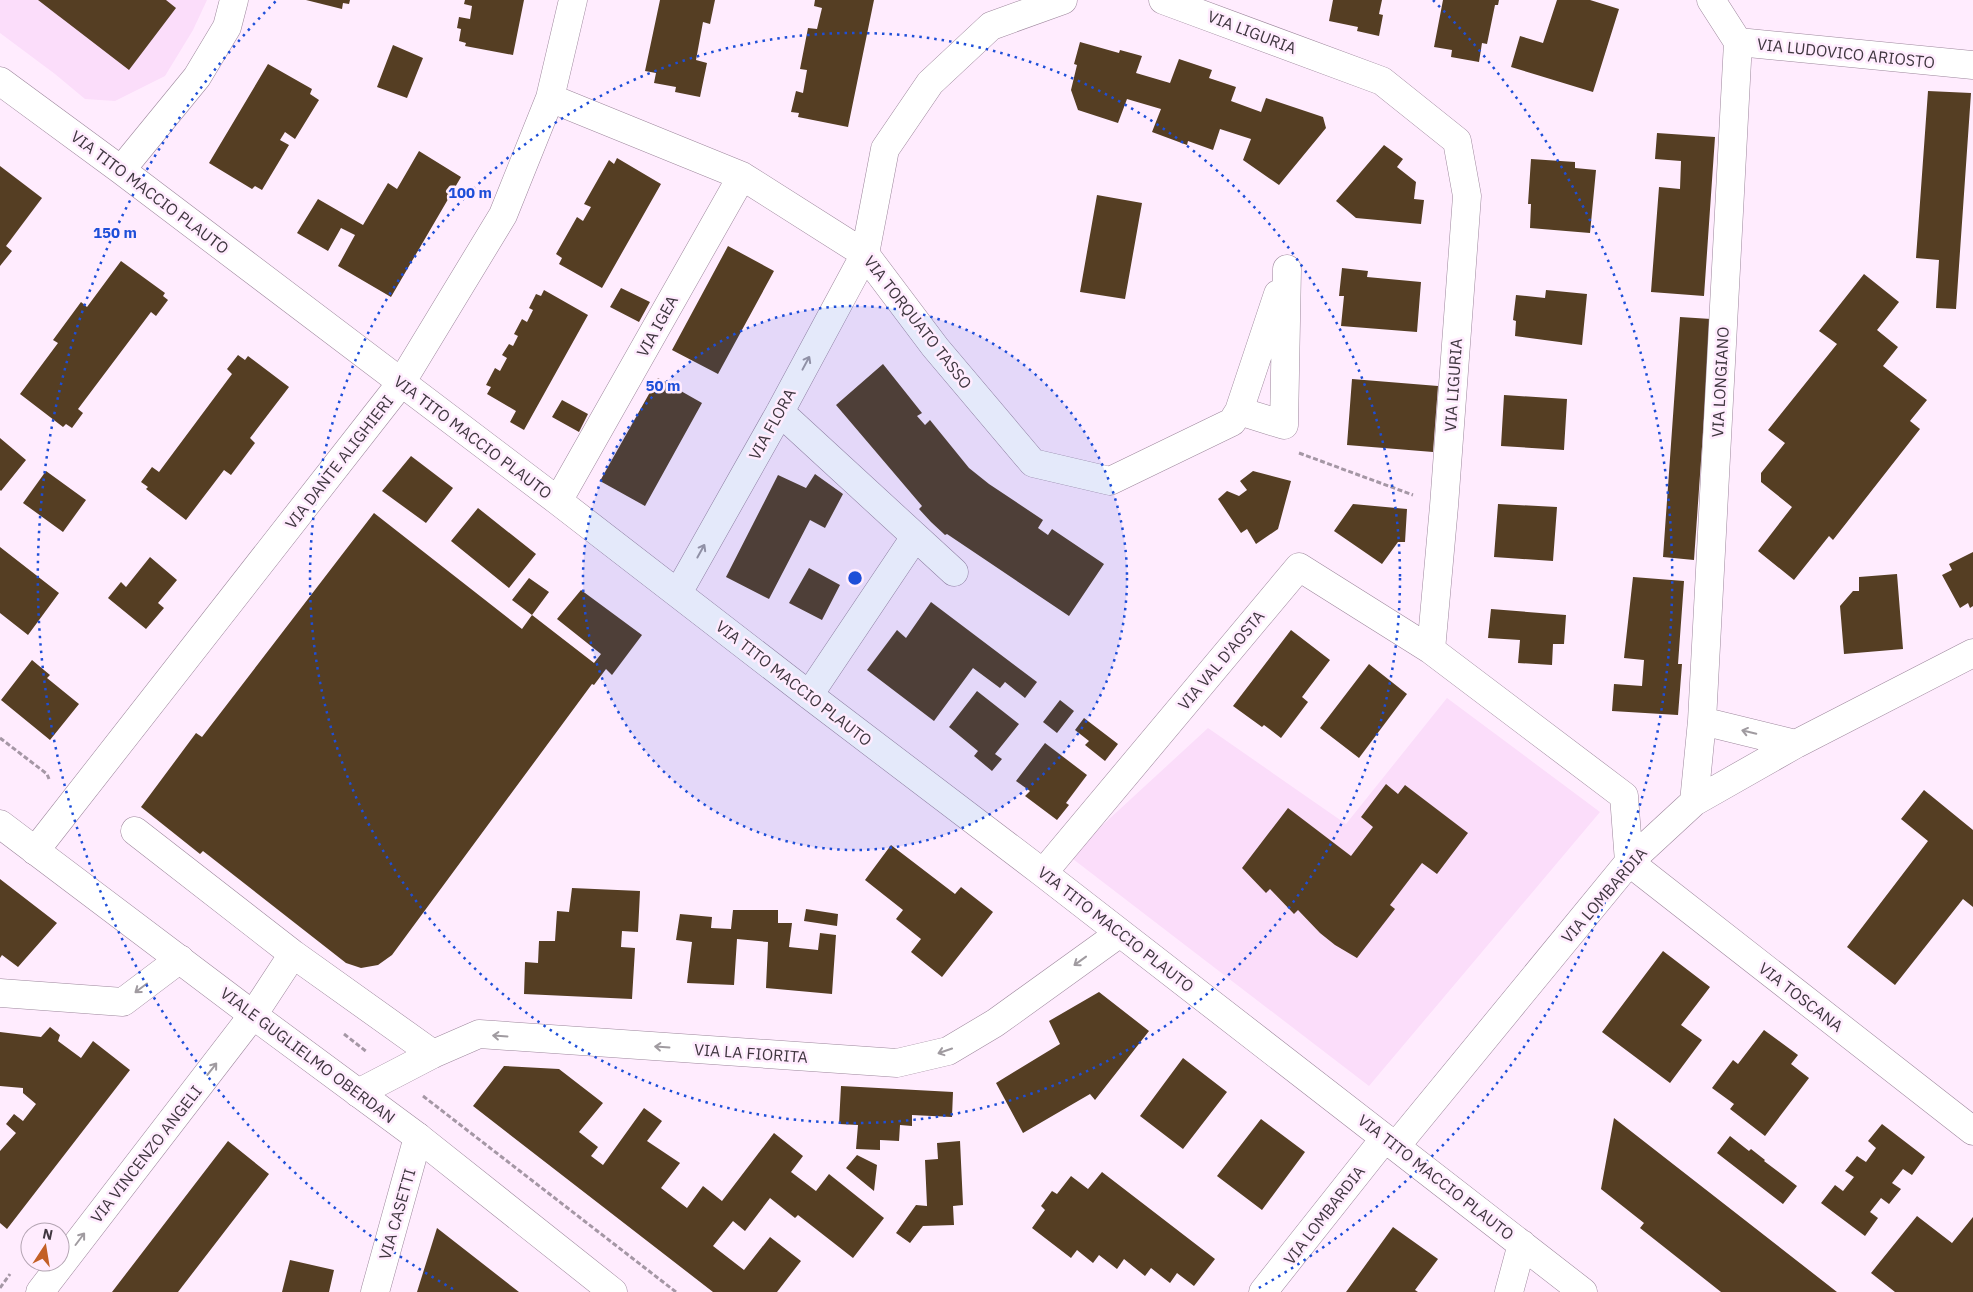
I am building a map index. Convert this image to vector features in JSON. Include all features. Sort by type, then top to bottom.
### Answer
[{"type":"street","points":[[121,170],[197,77],[227,27],[234,0]]},
{"type":"street","name":"VIA DANTE ALIGHIERI","points":[[35,851],[401,382],[503,215],[550,98],[573,0]]},
{"type":"street","points":[[865,254],[885,149],[930,83],[991,26],[1063,0]]},
{"type":"street","name":"VIA LIGURIA","points":[[1163,0],[1382,81],[1457,142],[1467,196],[1444,506],[1431,650]]},
{"type":"street","name":"VIA LUDOVICO ARIOSTO","points":[[1711,0],[1738,42],[1973,66]]},
{"type":"street","name":"VIA LONGIANO","points":[[1694,802],[1702,721],[1738,42]]},
{"type":"street","name":"VIA TITO MACCIO PLAUTO","points":[[0,81],[121,170],[558,501],[809,695],[1043,872],[1583,1292]]},
{"type":"street","name":"VIA TORQUATO TASSO","points":[[550,98],[742,176],[865,254],[934,347],[1033,463],[1110,481],[1232,422],[1239,411],[1287,269],[1284,426]]},
{"type":"street","name":"VIA IGEA","points":[[558,501],[742,176]]},
{"type":"street","name":"VIA FLORA","points":[[678,593],[780,412],[865,254]]},
{"type":"street","points":[[1239,411],[1284,426]]},
{"type":"street","points":[[780,412],[954,572]]},
{"type":"street","points":[[809,695],[915,537]]},
{"type":"street","name":"VIA VAL D'AOSTA","points":[[1043,872],[1299,567],[1431,650]]},
{"type":"street","points":[[1431,650],[1624,796],[1629,862]]},
{"type":"street","name":"VIA LOMBARDIA","points":[[1263,1292],[1629,862],[1694,802],[1796,744],[1970,658]]},
{"type":"street","points":[[1702,721],[1796,744]]},
{"type":"street","name":"VIALE GUGLIELMO OBERDAN","points":[[0,824],[253,1016],[418,1137],[613,1292]]},
{"type":"street","points":[[135,831],[293,954],[433,1054]]},
{"type":"street","name":"VIA TOSCANA","points":[[1629,862],[1973,1131]]},
{"type":"street","name":"VIA LA FIORITA","points":[[358,1093],[433,1054],[479,1034],[897,1063],[948,1051],[995,1023],[1120,933]]},
{"type":"street","name":"VIA VINCENZO ANGELI","points":[[40,1292],[253,1016],[293,954]]},
{"type":"street","points":[[0,993],[123,1002],[180,959]]},
{"type":"street","name":"VIA CASETTI","points":[[375,1292],[418,1137]]},
{"type":"street","points":[[1510,1292],[1522,1244]]},
{"type":"path","points":[[1284,426],[1283,447],[1444,506]]},
{"type":"shaded area","points":[[0,0],[207,0],[193,30],[165,76],[115,101],[85,99],[0,33]]},
{"type":"shaded area","points":[[1447,698],[1600,812],[1369,1086],[1069,856],[1208,728],[1346,824]]},
{"type":"building","points":[[38,0],[166,0],[176,8],[129,70]]},
{"type":"building","points":[[306,0],[350,0],[349,4],[343,3],[342,9]]},
{"type":"building","points":[[465,0],[524,0],[513,55],[465,46],[466,43],[459,41],[461,29],[457,28],[459,17],[470,19],[472,6],[464,4]]},
{"type":"building","points":[[660,0],[715,0],[710,24],[703,22],[696,60],[707,63],[700,97],[675,92],[676,87],[654,83],[656,73],[645,71]]},
{"type":"building","points":[[815,0],[874,0],[848,127],[798,117],[799,113],[791,112],[796,91],[803,93],[807,70],[800,69],[808,28],[817,29],[822,8],[814,6]]},
{"type":"building","points":[[1333,0],[1382,0],[1379,14],[1383,15],[1379,36],[1357,31],[1358,27],[1329,21]]},
{"type":"building","points":[[1443,0],[1499,0],[1498,5],[1495,5],[1487,44],[1482,43],[1479,62],[1451,57],[1452,50],[1434,47]]},
{"type":"building","points":[[1557,0],[1590,0],[1619,9],[1593,92],[1511,67],[1520,36],[1543,43]]},
{"type":"building","points":[[1080,42],[1119,53],[1120,50],[1142,56],[1136,73],[1170,83],[1179,59],[1212,70],[1209,78],[1236,87],[1231,101],[1261,112],[1266,98],[1323,117],[1326,128],[1279,185],[1243,160],[1251,139],[1220,129],[1213,150],[1188,141],[1187,145],[1152,132],[1161,109],[1127,99],[1118,123],[1078,110],[1071,90],[1077,65],[1074,64]]},
{"type":"building","points":[[393,45],[423,58],[407,98],[377,87]]},
{"type":"building","points":[[268,64],[312,89],[310,94],[319,100],[295,139],[285,132],[280,140],[289,145],[262,190],[255,186],[252,189],[209,163]]},
{"type":"building","points":[[1928,91],[1971,93],[1956,309],[1936,308],[1939,260],[1916,258]]},
{"type":"building","points":[[1657,133],[1715,137],[1704,296],[1651,292],[1659,187],[1680,189],[1681,161],[1655,159]]},
{"type":"building","points":[[1384,145],[1403,159],[1397,167],[1416,182],[1414,199],[1424,200],[1421,224],[1356,218],[1336,201]]},
{"type":"building","points":[[419,151],[461,177],[391,297],[338,266],[355,235],[341,228],[328,251],[297,233],[318,199],[363,225],[388,183],[397,189]]},
{"type":"building","points":[[617,158],[661,184],[602,288],[559,264],[562,258],[556,254],[577,217],[583,221],[591,207],[584,204],[609,160],[614,164]]},
{"type":"building","points":[[1531,159],[1575,162],[1575,168],[1596,170],[1590,233],[1530,228],[1531,204],[1528,204]]},
{"type":"building","points":[[0,166],[42,198],[6,246],[12,251],[0,266]]},
{"type":"building","points":[[1097,195],[1142,203],[1125,299],[1080,292]]},
{"type":"building","points":[[728,246],[774,271],[718,374],[672,350]]},
{"type":"building","points":[[121,261],[165,293],[163,296],[168,300],[156,316],[151,312],[78,409],[83,413],[72,428],[66,424],[63,427],[20,394],[58,343],[53,340],[81,302],[87,307]]},
{"type":"building","points":[[1342,268],[1368,271],[1367,277],[1421,282],[1417,332],[1341,326],[1344,296],[1339,296]]},
{"type":"building","points":[[1864,274],[1899,302],[1877,330],[1898,347],[1883,366],[1927,400],[1910,421],[1920,429],[1833,540],[1829,536],[1794,580],[1758,551],[1792,507],[1761,482],[1761,473],[1785,443],[1768,430],[1837,344],[1819,331]]},
{"type":"building","points":[[621,288],[650,302],[639,322],[610,307]]},
{"type":"building","points":[[544,290],[588,315],[524,430],[510,422],[516,411],[487,394],[491,387],[486,385],[495,368],[500,371],[507,358],[502,355],[509,344],[513,346],[518,336],[514,334],[522,319],[527,322],[533,310],[529,308],[536,294],[541,296]]},
{"type":"building","points":[[1546,290],[1587,294],[1582,345],[1515,336],[1516,321],[1513,320],[1516,295],[1545,298]]},
{"type":"building","points":[[1680,317],[1711,319],[1694,560],[1663,557]]},
{"type":"building","points":[[238,355],[245,360],[248,356],[289,387],[250,438],[255,443],[231,475],[224,470],[186,520],[146,489],[148,487],[141,482],[152,467],[159,472],[232,374],[227,369]]},
{"type":"building","points":[[883,364],[922,413],[917,416],[925,425],[930,420],[969,468],[989,484],[1043,520],[1038,528],[1048,535],[1052,529],[1104,564],[1069,616],[947,534],[945,535],[919,509],[922,506],[836,405]]},
{"type":"building","points":[[658,378],[702,403],[645,506],[600,481]]},
{"type":"building","points":[[1352,379],[1438,386],[1433,452],[1347,445]]},
{"type":"building","points":[[1504,395],[1567,399],[1564,450],[1501,446]]},
{"type":"building","points":[[562,400],[588,414],[579,432],[552,417]]},
{"type":"building","points":[[0,438],[26,460],[1,491],[0,490]]},
{"type":"building","points":[[411,456],[453,488],[426,523],[382,491]]},
{"type":"building","points":[[46,471],[86,500],[63,532],[23,503]]},
{"type":"building","points":[[1253,471],[1291,481],[1278,529],[1256,544],[1247,529],[1241,533],[1218,499],[1227,491],[1239,496],[1247,490],[1240,481]]},
{"type":"building","points":[[815,474],[843,494],[825,528],[810,520],[769,599],[726,577],[778,475],[806,488]]},
{"type":"building","points":[[1353,504],[1407,509],[1405,542],[1398,542],[1382,564],[1334,531]]},
{"type":"building","points":[[1498,504],[1557,507],[1553,561],[1494,557]]},
{"type":"building","points":[[478,508],[536,554],[509,588],[451,541]]},
{"type":"building","points":[[374,513],[522,629],[532,615],[594,663],[601,654],[557,619],[581,590],[642,635],[612,675],[606,669],[594,685],[592,684],[392,955],[378,965],[361,968],[346,963],[203,851],[200,854],[141,807],[196,733],[202,737]]},
{"type":"building","points":[[0,547],[59,593],[28,635],[0,613]]},
{"type":"building","points":[[1973,552],[1973,606],[1970,608],[1968,603],[1960,608],[1942,575],[1952,570],[1949,564]]},
{"type":"building","points":[[150,557],[177,580],[158,603],[164,608],[146,629],[108,598],[121,582],[126,587]]},
{"type":"building","points":[[809,568],[840,585],[822,620],[789,603]]},
{"type":"building","points":[[1897,574],[1903,649],[1844,654],[1840,606],[1853,591],[1859,591],[1859,577]]},
{"type":"building","points":[[1633,577],[1684,581],[1678,664],[1682,664],[1678,715],[1612,711],[1614,684],[1642,686],[1644,660],[1624,658]]},
{"type":"building","points":[[529,578],[549,592],[532,615],[512,600]]},
{"type":"building","points":[[931,602],[1037,682],[1025,698],[1005,682],[1000,688],[973,668],[934,721],[867,670],[897,630],[906,638]]},
{"type":"building","points":[[1491,609],[1566,615],[1564,644],[1553,644],[1552,665],[1518,663],[1520,640],[1488,638]]},
{"type":"building","points":[[1291,630],[1330,660],[1302,697],[1308,702],[1281,738],[1233,706]]},
{"type":"building","points":[[32,660],[50,675],[47,678],[79,704],[50,740],[1,700]]},
{"type":"building","points":[[1369,664],[1407,694],[1359,758],[1320,728]]},
{"type":"building","points":[[977,691],[1019,724],[995,754],[1002,759],[992,771],[974,756],[978,751],[949,727]]},
{"type":"building","points":[[1060,700],[1074,711],[1057,733],[1043,722]]},
{"type":"building","points":[[1084,718],[1118,744],[1105,761],[1085,745],[1089,741],[1075,730]]},
{"type":"building","points":[[1045,743],[1087,775],[1066,803],[1069,805],[1057,820],[1025,796],[1030,791],[1016,781]]},
{"type":"building","points":[[1386,784],[1398,794],[1405,785],[1468,833],[1437,874],[1422,863],[1390,905],[1395,909],[1357,958],[1335,945],[1320,933],[1298,910],[1294,914],[1270,889],[1266,893],[1242,868],[1288,808],[1351,856],[1373,827],[1361,817]]},
{"type":"building","points":[[1924,790],[1973,830],[1973,907],[1963,899],[1895,985],[1847,947],[1928,841],[1901,819]]},
{"type":"building","points":[[891,845],[955,894],[961,887],[993,912],[942,977],[911,952],[921,939],[896,919],[903,910],[865,880]]},
{"type":"building","points":[[0,879],[57,923],[18,967],[2,955],[0,958]]},
{"type":"building","points":[[572,888],[640,891],[638,932],[622,931],[621,947],[635,948],[632,999],[524,994],[525,962],[538,963],[539,941],[555,941],[557,911],[569,912]]},
{"type":"building","points":[[806,909],[838,914],[837,926],[804,921]]},
{"type":"building","points":[[733,910],[778,910],[778,923],[792,923],[789,947],[818,950],[820,933],[836,935],[832,994],[766,988],[768,942],[737,939],[734,985],[687,983],[692,942],[676,940],[680,914],[712,917],[711,928],[731,929]]},
{"type":"building","points":[[1663,951],[1710,987],[1681,1025],[1702,1040],[1670,1083],[1602,1032]]},
{"type":"building","points":[[1099,992],[1149,1031],[1095,1100],[1090,1094],[1023,1133],[996,1083],[1060,1044],[1049,1021]]},
{"type":"building","points":[[50,1027],[60,1035],[58,1041],[81,1058],[93,1041],[130,1070],[7,1229],[0,1223],[0,1151],[16,1133],[6,1124],[14,1114],[23,1121],[36,1104],[23,1093],[23,1088],[0,1086],[0,1032],[41,1037]]},
{"type":"building","points":[[1764,1030],[1798,1055],[1791,1064],[1809,1078],[1765,1136],[1730,1109],[1734,1104],[1712,1088],[1733,1060],[1738,1064]]},
{"type":"building","points":[[1183,1058],[1227,1092],[1183,1149],[1140,1116]]},
{"type":"building","points":[[504,1066],[559,1069],[603,1103],[579,1132],[598,1147],[591,1156],[603,1165],[644,1108],[662,1121],[647,1141],[680,1163],[661,1188],[687,1208],[703,1186],[722,1201],[774,1133],[803,1156],[791,1172],[816,1191],[829,1174],[884,1218],[853,1258],[798,1215],[795,1218],[770,1198],[745,1231],[733,1221],[713,1246],[744,1270],[770,1237],[801,1261],[777,1292],[713,1292],[473,1106]]},
{"type":"building","points":[[841,1086],[953,1092],[952,1117],[912,1115],[912,1126],[900,1125],[899,1141],[880,1140],[880,1150],[856,1149],[858,1125],[839,1124]]},
{"type":"building","points":[[1614,1118],[1837,1292],[1721,1292],[1640,1228],[1644,1223],[1601,1189]]},
{"type":"building","points":[[1261,1119],[1305,1152],[1262,1210],[1217,1176]]},
{"type":"building","points":[[1882,1124],[1925,1157],[1912,1175],[1903,1169],[1892,1183],[1901,1189],[1889,1204],[1881,1198],[1870,1212],[1878,1218],[1865,1236],[1821,1203],[1835,1185],[1843,1191],[1854,1177],[1845,1171],[1857,1156],[1866,1162],[1876,1148],[1868,1141]]},
{"type":"building","points":[[1730,1136],[1749,1151],[1751,1149],[1797,1186],[1783,1204],[1717,1153]]},
{"type":"building","points":[[228,1141],[269,1174],[178,1292],[112,1292]]},
{"type":"building","points":[[960,1141],[963,1205],[953,1206],[954,1225],[923,1226],[910,1243],[896,1233],[916,1205],[927,1206],[925,1160],[938,1159],[937,1143]]},
{"type":"building","points":[[857,1155],[877,1165],[874,1191],[846,1168]]},
{"type":"building","points":[[1102,1172],[1215,1259],[1194,1286],[1177,1273],[1170,1283],[1151,1268],[1145,1276],[1124,1259],[1117,1269],[1099,1255],[1093,1263],[1077,1250],[1071,1258],[1032,1228],[1045,1210],[1041,1206],[1052,1191],[1057,1194],[1071,1176],[1088,1189]]},
{"type":"building","points":[[1917,1216],[1952,1243],[1973,1217],[1973,1292],[1895,1292],[1871,1273]]},
{"type":"building","points":[[1393,1227],[1438,1259],[1415,1290],[1418,1292],[1346,1292]]},
{"type":"building","points":[[437,1228],[519,1292],[417,1292]]},
{"type":"building","points":[[290,1260],[334,1270],[329,1292],[282,1292]]}]
